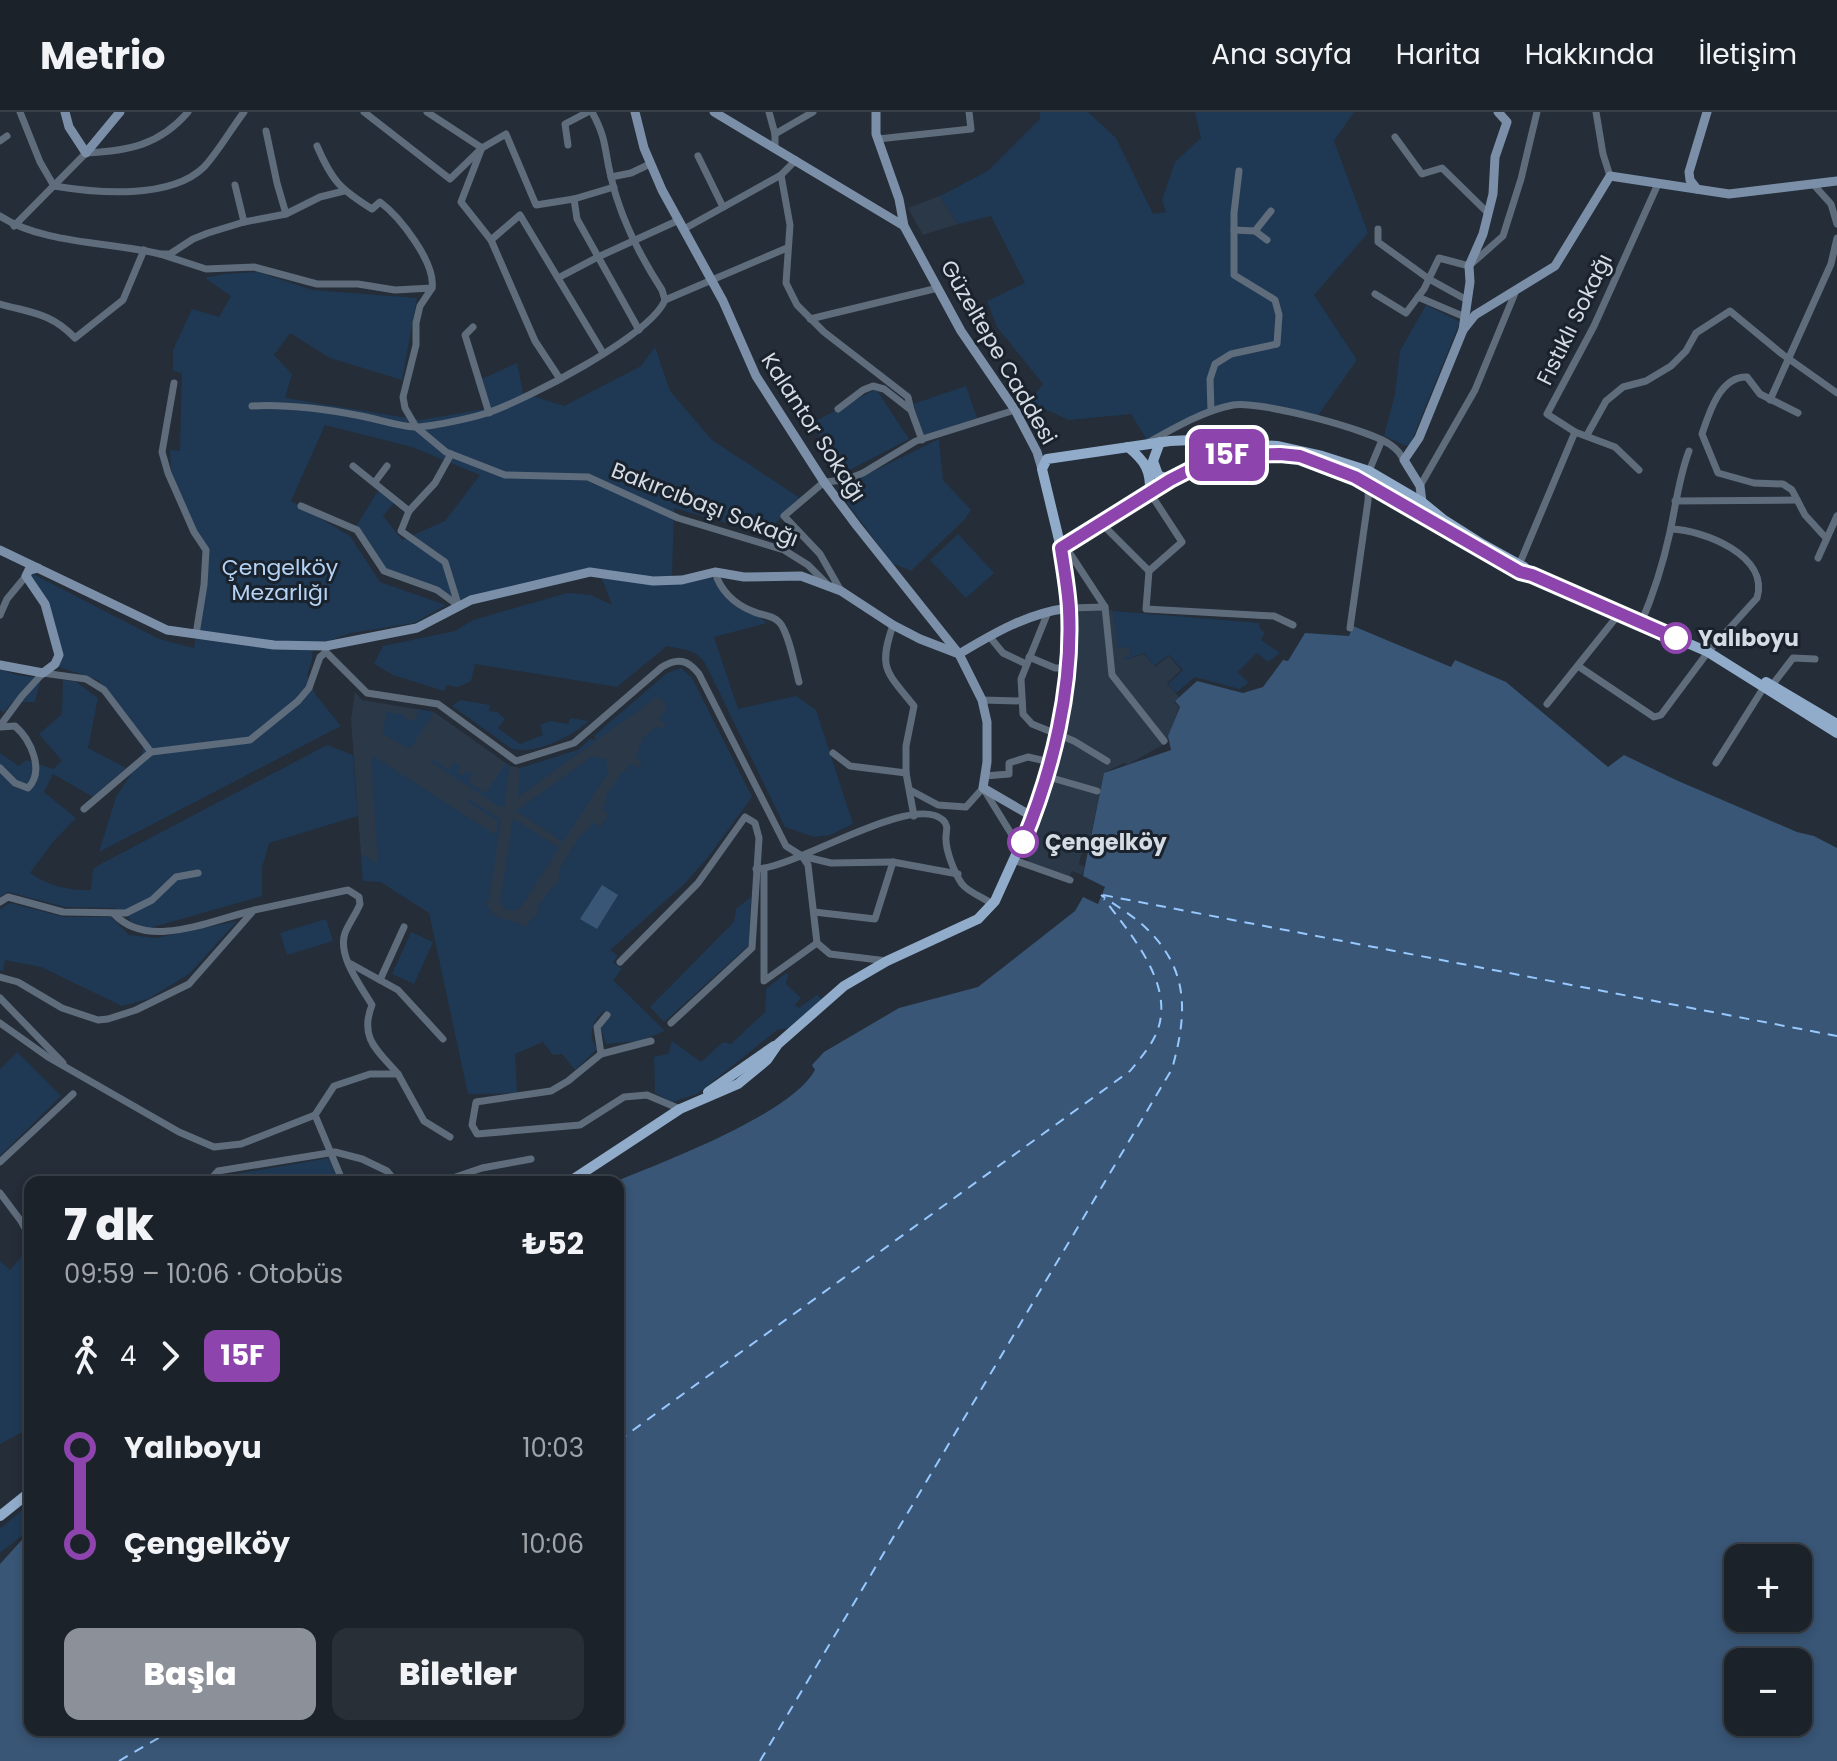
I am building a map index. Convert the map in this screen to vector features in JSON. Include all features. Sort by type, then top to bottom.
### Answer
[{"type":"main road","points":[[1045,464],[1160,442],[1227,441],[1277,446],[1322,456],[1369,471],[1532,575]]},
{"type":"main road","points":[[1160,442],[1153,461],[1158,475],[1170,480]]},
{"type":"main road","points":[[1128,447],[1143,459],[1150,471],[1150,493]]},
{"type":"main road","points":[[1061,548],[1170,480],[1209,460],[1227,455],[1280,454],[1324,464],[1368,485],[1520,572],[1708,652],[1837,724]]},
{"type":"main road","name":"Güzeltepe Caddesi","points":[[993,904],[1033,817],[1050,762],[1069,668],[1069,608],[1045,464]]},
{"type":"main road","points":[[1769,686],[1837,733]]},
{"type":"main road","points":[[578,1176],[785,1038],[844,986],[887,961],[978,919],[993,904]]},
{"type":"main road","points":[[0,1516],[24,1497]]},
{"type":"street","points":[[20,112],[40,162],[54,186]]},
{"type":"street","points":[[65,112],[69,127],[86,153]]},
{"type":"street","points":[[14,226],[86,153],[120,112]]},
{"type":"street","points":[[86,153],[118,151],[147,143],[171,131],[188,112]]},
{"type":"street","points":[[54,186],[138,192],[181,181],[203,168],[244,112]]},
{"type":"street","points":[[364,112],[450,179],[482,148],[506,134],[536,205],[574,199],[614,187]]},
{"type":"street","points":[[427,112],[482,148]]},
{"type":"street","points":[[568,145],[565,124],[590,112],[606,140],[611,177],[634,241],[665,300]]},
{"type":"street","name":"Kalantor Sokağı","points":[[635,112],[650,164],[712,281],[756,376],[824,482],[959,654],[982,700]]},
{"type":"street","points":[[714,112],[904,226]]},
{"type":"street","points":[[769,112],[775,148]]},
{"type":"street","points":[[775,134],[813,112]]},
{"type":"street","points":[[876,112],[878,139],[899,199],[904,226]]},
{"type":"street","points":[[878,139],[971,129],[969,112]]},
{"type":"street","points":[[1404,460],[1428,418],[1463,330],[1469,266],[1483,234],[1493,194],[1495,157],[1507,122],[1498,112]]},
{"type":"street","points":[[1469,266],[1503,236],[1537,112]]},
{"type":"street","points":[[1463,330],[1475,315],[1555,266],[1610,176],[1596,112]]},
{"type":"street","points":[[1697,189],[1690,180],[1689,172],[1707,112]]},
{"type":"street","points":[[266,131],[286,214]]},
{"type":"street","points":[[1395,137],[1422,174],[1442,168],[1487,212]]},
{"type":"street","points":[[317,146],[324,164],[344,191],[372,209],[380,202],[393,212],[423,255],[434,278],[432,288],[420,306],[416,345],[403,397],[405,408],[416,427]]},
{"type":"street","points":[[482,148],[461,202],[491,240],[535,341],[560,379]]},
{"type":"street","points":[[698,156],[723,207]]},
{"type":"street","points":[[558,278],[634,241],[723,207],[781,175],[796,160]]},
{"type":"street","points":[[611,177],[631,173],[650,164]]},
{"type":"street","points":[[1211,411],[1210,379],[1215,364],[1231,354],[1277,344],[1279,315],[1275,300],[1234,275],[1239,171]]},
{"type":"street","points":[[781,175],[790,225],[786,283],[797,305],[810,319],[908,397],[922,440]]},
{"type":"street","points":[[1610,176],[1729,194],[1837,181]]},
{"type":"street","name":"Fıstıklı Sokağı","points":[[1639,470],[1615,447],[1575,432],[1547,414],[1594,326],[1658,184]]},
{"type":"street","points":[[1813,184],[1831,204],[1837,224]]},
{"type":"street","points":[[235,185],[244,222]]},
{"type":"street","points":[[160,254],[170,254],[193,239],[244,222],[286,214],[320,197],[344,191]]},
{"type":"street","points":[[574,199],[577,219],[639,330]]},
{"type":"street","points":[[1255,231],[1271,211]]},
{"type":"street","points":[[491,240],[520,215],[603,353]]},
{"type":"street","points":[[0,216],[14,226],[49,235],[144,250],[206,269],[254,267],[317,284],[358,284],[395,290],[432,288]]},
{"type":"street","name":"Güzeltepe Caddesi","points":[[904,226],[961,331],[1015,410],[1045,464]]},
{"type":"street","points":[[1378,229],[1378,242],[1429,279],[1467,300]]},
{"type":"street","points":[[1234,230],[1255,231],[1267,240]]},
{"type":"street","points":[[1770,400],[1831,264],[1837,238]]},
{"type":"street","points":[[252,406],[284,404],[318,408],[416,427],[489,413],[543,390],[639,330],[665,300],[787,248]]},
{"type":"street","points":[[0,304],[37,312],[60,322],[75,338],[123,300],[144,250]]},
{"type":"street","points":[[1375,294],[1406,313],[1439,258],[1469,266]]},
{"type":"street","points":[[810,319],[938,288]]},
{"type":"street","points":[[1420,486],[1475,390],[1515,293]]},
{"type":"street","points":[[1418,297],[1465,317]]},
{"type":"street","points":[[1587,435],[1606,401],[1623,387],[1646,381],[1671,366],[1686,351],[1696,333],[1730,311],[1837,393]]},
{"type":"street","points":[[473,327],[465,335],[489,413]]},
{"type":"street","points":[[1798,413],[1760,394],[1747,377],[1737,377],[1726,384],[1709,413],[1702,434],[1718,473],[1754,483],[1783,484],[1792,490],[1805,515],[1826,538]]},
{"type":"street","points":[[174,383],[162,452],[187,518],[206,550],[196,634]]},
{"type":"street","points":[[838,409],[873,386],[893,393],[911,410]]},
{"type":"street","points":[[1144,445],[1211,411],[1236,404],[1265,407],[1338,424],[1393,446],[1420,486],[1422,502]]},
{"type":"street","points":[[841,591],[820,554],[784,516],[824,482],[845,480],[922,440],[1015,410]]},
{"type":"street","name":"Bakırcıbaşı Sokağı","points":[[416,427],[451,454],[505,475],[588,477],[678,518],[784,550],[808,565],[828,585]]},
{"type":"street","points":[[1519,565],[1575,432]]},
{"type":"street","points":[[1350,628],[1369,471],[1382,440]]},
{"type":"street","points":[[1641,623],[1654,594],[1689,451]]},
{"type":"street","points":[[451,454],[435,483],[409,511],[401,531],[445,562],[459,606]]},
{"type":"street","points":[[353,466],[409,511]]},
{"type":"street","points":[[375,482],[387,466]]},
{"type":"street","points":[[1150,493],[1182,542],[1149,571],[1146,609],[1274,616],[1293,625]]},
{"type":"street","points":[[1675,501],[1797,500]]},
{"type":"street","points":[[301,506],[357,530],[384,571],[437,590],[459,606]]},
{"type":"street","points":[[1818,558],[1837,516]]},
{"type":"street","points":[[1101,523],[1149,571]]},
{"type":"street","points":[[1578,666],[1654,717],[1661,715],[1708,652],[1757,598],[1761,588],[1752,569],[1739,553],[1719,540],[1671,529]]},
{"type":"street","points":[[1061,548],[1071,555],[1105,607],[1112,675],[1164,741]]},
{"type":"street","points":[[0,550],[167,630],[326,649],[417,628],[471,600],[590,572],[653,581],[682,580],[715,572],[744,577],[801,576],[841,591],[893,625],[959,654],[999,630],[1048,611],[1105,607]]},
{"type":"street","points":[[0,615],[4,597],[29,570],[38,568]]},
{"type":"street","points":[[715,572],[719,586],[731,598],[751,611],[773,616],[782,626],[799,682]]},
{"type":"street","points":[[0,726],[22,696],[55,664],[59,655],[45,604],[26,576]]},
{"type":"street","points":[[1048,611],[1021,679],[1026,720],[1107,761]]},
{"type":"street","points":[[1547,704],[1619,614]]},
{"type":"street","points":[[893,625],[884,652],[885,668],[914,706],[906,746],[906,773],[914,816]]},
{"type":"street","points":[[989,636],[1003,653],[1055,668],[1069,668]]},
{"type":"street","points":[[84,809],[151,752],[250,740],[298,701],[309,688],[326,649]]},
{"type":"street","points":[[326,649],[367,693],[438,704],[516,761],[574,743],[662,667],[682,660],[692,664],[699,674],[786,846],[802,856],[831,863],[893,862],[958,874]]},
{"type":"street","points":[[1716,763],[1769,686],[1793,658],[1815,659]]},
{"type":"street","points":[[0,665],[86,679],[104,690],[151,752]]},
{"type":"street","points":[[910,790],[938,805],[966,807],[983,788],[985,776],[987,722],[982,700],[1022,701]]},
{"type":"street","points":[[0,726],[15,726],[26,736],[37,772],[33,785],[28,788],[15,783],[0,768]]},
{"type":"street","points":[[833,753],[850,766],[906,773]]},
{"type":"street","points":[[985,776],[1009,774],[1009,763],[1028,757],[1050,762]]},
{"type":"street","points":[[1045,776],[1097,791]]},
{"type":"street","points":[[983,788],[1033,817]]},
{"type":"street","points":[[983,788],[1020,848]]},
{"type":"street","points":[[760,869],[802,856],[880,823],[914,816],[932,816],[946,824],[949,852],[963,886],[993,904]]},
{"type":"street","points":[[620,962],[698,883],[745,817],[755,823],[759,838],[764,981],[817,943]]},
{"type":"street","points":[[802,856],[808,865],[817,943],[830,954],[887,961]]},
{"type":"street","points":[[1014,860],[1070,880]]},
{"type":"street","points":[[814,912],[875,919],[893,862]]},
{"type":"street","points":[[671,1023],[752,948],[760,869]]},
{"type":"street","points":[[0,902],[8,897],[63,912],[126,913],[152,900],[176,877],[198,873]]},
{"type":"street","points":[[114,914],[125,926],[147,933],[171,931],[254,910],[348,890],[354,892],[360,904],[344,938],[349,963],[372,1005],[366,1033],[398,1074],[424,1121],[450,1137]]},
{"type":"street","points":[[0,977],[18,982],[62,1008],[98,1020],[108,1019],[149,1004],[189,984],[254,910]]},
{"type":"street","points":[[380,980],[404,927]]},
{"type":"street","points":[[349,963],[398,990],[443,1039]]},
{"type":"street","points":[[0,998],[67,1067]]},
{"type":"street","points":[[601,1054],[597,1027],[607,1015]]},
{"type":"street","points":[[0,1023],[48,1057],[179,1132],[214,1147],[241,1144],[315,1115],[334,1086],[370,1074],[398,1074]]},
{"type":"street","points":[[651,1041],[601,1054],[551,1091],[476,1102],[472,1125],[477,1134],[580,1125],[624,1097],[647,1095],[684,1107]]},
{"type":"street","points":[[0,1162],[73,1094]]},
{"type":"street","points":[[315,1115],[340,1176]]},
{"type":"street","points":[[213,1176],[218,1171],[330,1153],[362,1159],[391,1176]]},
{"type":"street","points":[[459,1176],[482,1168],[531,1159]]},
{"type":"street","points":[[0,1193],[24,1226]]},
{"type":"shaded area","points":[[940,196],[958,224],[923,235],[908,208]]},
{"type":"shaded area","points":[[1106,608],[1113,611],[1115,624],[1129,647],[1131,655],[1125,660],[1144,654],[1155,667],[1169,656],[1181,670],[1167,683],[1179,697],[1174,702],[1179,707],[1166,743],[1127,765],[1124,763],[1104,773],[1090,839],[1087,839],[1080,859],[1079,864],[1085,867],[1082,875],[1072,871],[1069,877],[1029,863],[1026,857],[1049,772],[1073,611]]},
{"type":"shaded area","points":[[1353,626],[1451,667],[1455,660],[1506,682],[1608,767],[1624,755],[1837,848],[1837,1761],[0,1761],[0,1564],[24,1538],[24,1736],[624,1736],[624,1178],[754,1120],[801,1087],[815,1070],[812,1065],[824,1052],[899,1008],[978,987],[1075,911],[1083,897],[1098,904],[1105,887],[1083,876],[1104,773],[1171,750],[1168,736],[1180,707],[1175,701],[1197,681],[1243,693],[1263,687],[1283,660],[1288,661],[1305,633],[1349,636]]},
{"type":"shaded area","points":[[681,668],[692,678],[752,797],[684,884],[610,950],[618,956],[429,913],[381,882],[363,881],[351,720],[355,692],[362,700],[434,712],[510,766],[520,768],[578,750],[590,739],[595,740],[595,735]]},
{"type":"shaded area","points":[[602,885],[618,895],[597,929],[580,919]]},
{"type":"green space","points":[[1040,112],[1088,112],[1116,138],[1153,214],[1166,212],[1162,200],[1175,162],[1201,138],[1195,112],[1354,112],[1334,141],[1368,233],[1314,295],[1357,360],[1314,421],[1231,402],[1147,440],[1131,414],[1069,420],[1029,402],[1043,384],[997,327],[987,301],[1025,283],[991,216],[958,224],[940,196],[988,171],[1040,119]]},
{"type":"green space","name":"Çengelköy Mezarlığı","points":[[258,272],[312,290],[417,298],[402,380],[330,358],[290,333],[274,355],[292,374],[285,398],[420,420],[485,409],[475,382],[517,363],[523,393],[564,406],[641,366],[655,347],[670,391],[712,440],[800,498],[765,534],[674,508],[672,578],[712,578],[767,623],[714,637],[738,709],[796,696],[816,710],[853,824],[830,835],[814,837],[785,827],[705,663],[688,650],[667,646],[617,687],[475,664],[471,681],[458,687],[447,685],[444,691],[393,675],[374,664],[383,646],[455,631],[473,620],[567,593],[591,595],[612,605],[601,576],[579,570],[455,601],[384,568],[355,528],[378,491],[394,503],[383,516],[402,540],[445,521],[480,475],[412,447],[325,425],[291,501],[350,536],[380,582],[446,605],[414,623],[351,633],[313,646],[307,675],[315,694],[341,726],[99,852],[116,797],[141,759],[144,742],[98,680],[59,667],[53,622],[25,570],[159,639],[194,648],[207,565],[198,534],[172,489],[170,450],[180,451],[182,373],[173,371],[173,350],[192,309],[219,317],[231,296],[205,278]]},
{"type":"green space","points":[[1426,305],[1460,322],[1409,447],[1384,436],[1395,394],[1400,351]]},
{"type":"green space","points":[[966,386],[977,418],[924,436],[913,404]]},
{"type":"green space","points":[[876,389],[909,439],[844,473],[812,423]]},
{"type":"green space","points":[[939,439],[943,480],[971,510],[911,571],[892,563],[837,489]]},
{"type":"green space","points":[[958,534],[994,573],[966,598],[930,560]]},
{"type":"green space","points":[[1113,611],[1259,623],[1265,633],[1261,640],[1280,653],[1268,662],[1257,653],[1238,672],[1249,683],[1239,689],[1195,677],[1176,693],[1168,684],[1183,670],[1169,655],[1154,666],[1144,653],[1125,660],[1131,655],[1129,647],[1118,648]]},
{"type":"green space","points":[[681,668],[692,678],[752,797],[684,884],[610,950],[618,956],[613,962],[622,969],[613,980],[665,1031],[639,1041],[606,1044],[600,1026],[611,1016],[604,1011],[592,1029],[592,1039],[597,1049],[575,1070],[562,1054],[553,1055],[543,1042],[515,1054],[517,1093],[468,1094],[429,913],[381,882],[363,881],[361,854],[378,864],[371,757],[496,835],[498,821],[467,801],[468,798],[501,820],[489,900],[486,900],[497,916],[526,927],[532,917],[535,918],[537,909],[552,886],[555,887],[560,868],[581,834],[586,833],[593,822],[600,827],[609,814],[602,809],[605,797],[622,772],[631,763],[638,768],[642,762],[635,757],[645,735],[655,726],[662,730],[666,724],[659,719],[666,709],[664,701],[657,697],[518,797],[520,768],[578,750],[590,739],[595,740],[595,735],[667,673]]},
{"type":"green space","points":[[0,669],[16,675],[41,678],[35,702],[13,702],[3,713],[0,709]]},
{"type":"green space","points":[[63,680],[75,681],[98,698],[88,748],[126,768],[93,797],[53,774],[44,792],[76,818],[30,873],[45,881],[59,887],[91,890],[93,869],[97,866],[327,745],[353,755],[358,816],[269,843],[262,868],[262,896],[150,928],[131,922],[126,913],[114,908],[65,907],[8,892],[0,897],[0,753],[19,766],[26,760],[53,769],[62,761],[39,734],[62,714]]},
{"type":"green space","points":[[460,700],[490,705],[489,711],[497,712],[505,719],[498,728],[520,744],[543,735],[540,725],[550,721],[568,724],[570,718],[589,721],[573,733],[543,747],[512,749],[452,706]]},
{"type":"green space","points":[[418,709],[434,712],[410,749],[383,734],[386,712],[405,715],[405,719],[416,721]]},
{"type":"green space","points":[[593,756],[606,759],[608,773],[563,842],[516,811]]},
{"type":"green space","points":[[433,759],[449,770],[454,762],[460,766],[457,772],[463,776],[467,771],[473,774],[468,782],[486,793],[506,763],[510,766],[504,807],[431,762]]},
{"type":"green space","points":[[513,818],[559,848],[521,907],[512,911],[505,909],[500,901]]},
{"type":"green space","points":[[751,897],[749,945],[664,1022],[650,1007],[734,922],[736,909]]},
{"type":"green space","points":[[10,903],[64,917],[111,917],[129,935],[156,938],[237,921],[189,974],[148,999],[122,1006],[41,967],[5,960],[3,971],[0,970],[0,909]]},
{"type":"green space","points":[[326,919],[333,941],[287,955],[280,933]]},
{"type":"green space","points":[[411,932],[433,942],[414,984],[392,974]]},
{"type":"green space","points":[[786,973],[786,984],[801,998],[795,1005],[799,1008],[817,995],[823,1000],[793,1027],[777,1030],[697,1094],[672,1102],[655,1093],[654,1057],[668,1054],[672,1041],[701,1062],[723,1042],[731,1044],[765,1012],[766,989]]},
{"type":"green space","points":[[17,1052],[61,1096],[0,1156],[0,1069]]},
{"type":"green space","points":[[329,1158],[336,1176],[229,1176]]},
{"type":"green space","points":[[24,1254],[24,1431],[0,1444],[0,1261],[10,1270]]},
{"type":"green space","points":[[24,1508],[24,1533],[0,1553],[0,1529]]},
{"type":"ferry route","points":[[760,1761],[1172,1069],[1182,1012],[1178,978],[1161,945],[1147,929],[1101,895]]},
{"type":"ferry route","points":[[1103,895],[1837,1036]]},
{"type":"ferry route","points":[[624,1437],[1130,1071],[1153,1040],[1160,1021],[1161,1002],[1150,965],[1104,899]]},
{"type":"ferry route","points":[[119,1761],[162,1736]]},
{"type":"bus line","name":"15F","points":[[1023,842],[1050,762],[1062,716],[1069,668],[1069,608],[1061,548],[1170,480],[1209,460],[1246,453],[1280,454],[1300,456],[1324,464],[1355,477],[1520,572],[1676,638]]},
{"type":"place","name":"Yalıboyu","points":[[1676,638]]},
{"type":"place","name":"Çengelköy","points":[[1023,842]]}]
